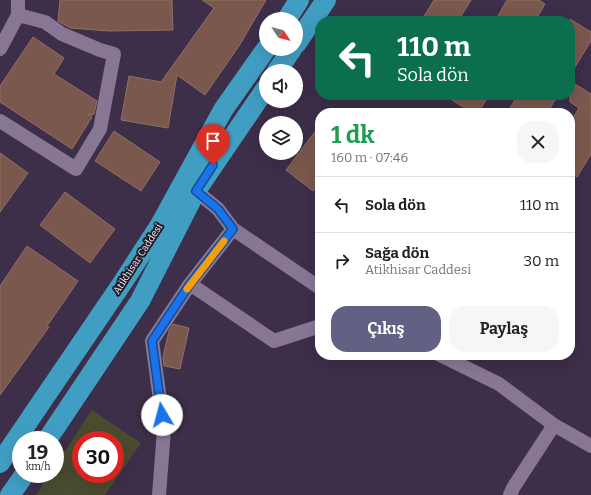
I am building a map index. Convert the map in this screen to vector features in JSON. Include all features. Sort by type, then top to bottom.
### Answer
[{"type":"highway","points":[[292,12],[300,0]]},
{"type":"highway","points":[[303,31],[326,0]]},
{"type":"highway","name":"Atikhisar Caddesi","points":[[0,463],[160,225],[223,110],[261,56]]},
{"type":"highway","name":"Atikhisar Caddesi","points":[[53,431],[140,301],[196,191],[259,98]]},
{"type":"highway","points":[[10,495],[18,483]]},
{"type":"street","points":[[0,49],[18,15],[18,0]]},
{"type":"street","points":[[0,39],[18,15]]},
{"type":"street","points":[[0,121],[76,169],[100,129],[114,54],[100,50],[62,34],[45,22],[18,15]]},
{"type":"street","points":[[196,191],[218,209],[233,229],[315,285]]},
{"type":"street","points":[[159,495],[164,430],[152,341],[190,284],[233,229]]},
{"type":"street","points":[[190,284],[274,341],[315,328]]},
{"type":"street","points":[[450,360],[499,384],[554,425],[591,446]]},
{"type":"street","points":[[510,495],[554,425]]},
{"type":"green space","points":[[92,410],[123,431],[78,431]]},
{"type":"green space","points":[[124,432],[141,443],[124,468]]},
{"type":"green space","points":[[72,440],[72,483],[113,483],[105,495],[36,495],[44,483],[64,483],[64,452]]},
{"type":"building","points":[[60,0],[172,0],[173,30],[109,31],[70,28],[58,21]]},
{"type":"building","points":[[202,0],[266,0],[239,46],[205,95],[177,75],[168,128],[121,120],[129,76],[161,82],[214,8]]},
{"type":"building","points":[[434,0],[471,0],[461,16],[424,16]]},
{"type":"building","points":[[507,0],[539,0],[545,4],[538,16],[498,16]]},
{"type":"building","points":[[575,22],[591,32],[591,41],[575,67]]},
{"type":"building","points":[[33,37],[64,58],[54,74],[97,101],[94,114],[88,114],[92,117],[72,149],[0,102],[0,86]]},
{"type":"building","points":[[575,84],[591,94],[591,154],[577,177],[575,176],[575,115],[579,108],[570,102],[570,100],[575,100]]},
{"type":"building","points":[[452,100],[486,100],[481,108],[465,108]]},
{"type":"building","points":[[515,100],[555,100],[550,108],[510,108]]},
{"type":"building","points":[[114,131],[160,162],[141,191],[95,161]]},
{"type":"building","points":[[315,132],[315,188],[313,191],[286,170],[294,160],[303,160],[303,148]]},
{"type":"building","points":[[0,153],[28,173],[0,212]]},
{"type":"building","points":[[65,192],[115,229],[90,263],[40,225]]},
{"type":"building","points":[[27,246],[78,281],[47,326],[49,327],[0,395],[0,286]]},
{"type":"building","points":[[173,324],[189,328],[180,369],[164,366],[163,357],[169,331]]},
{"type":"slow traffic","points":[[187,289],[224,241]]},
{"type":"route","points":[[162,415],[152,341],[190,284],[233,229],[218,209],[196,191],[213,165]]}]
